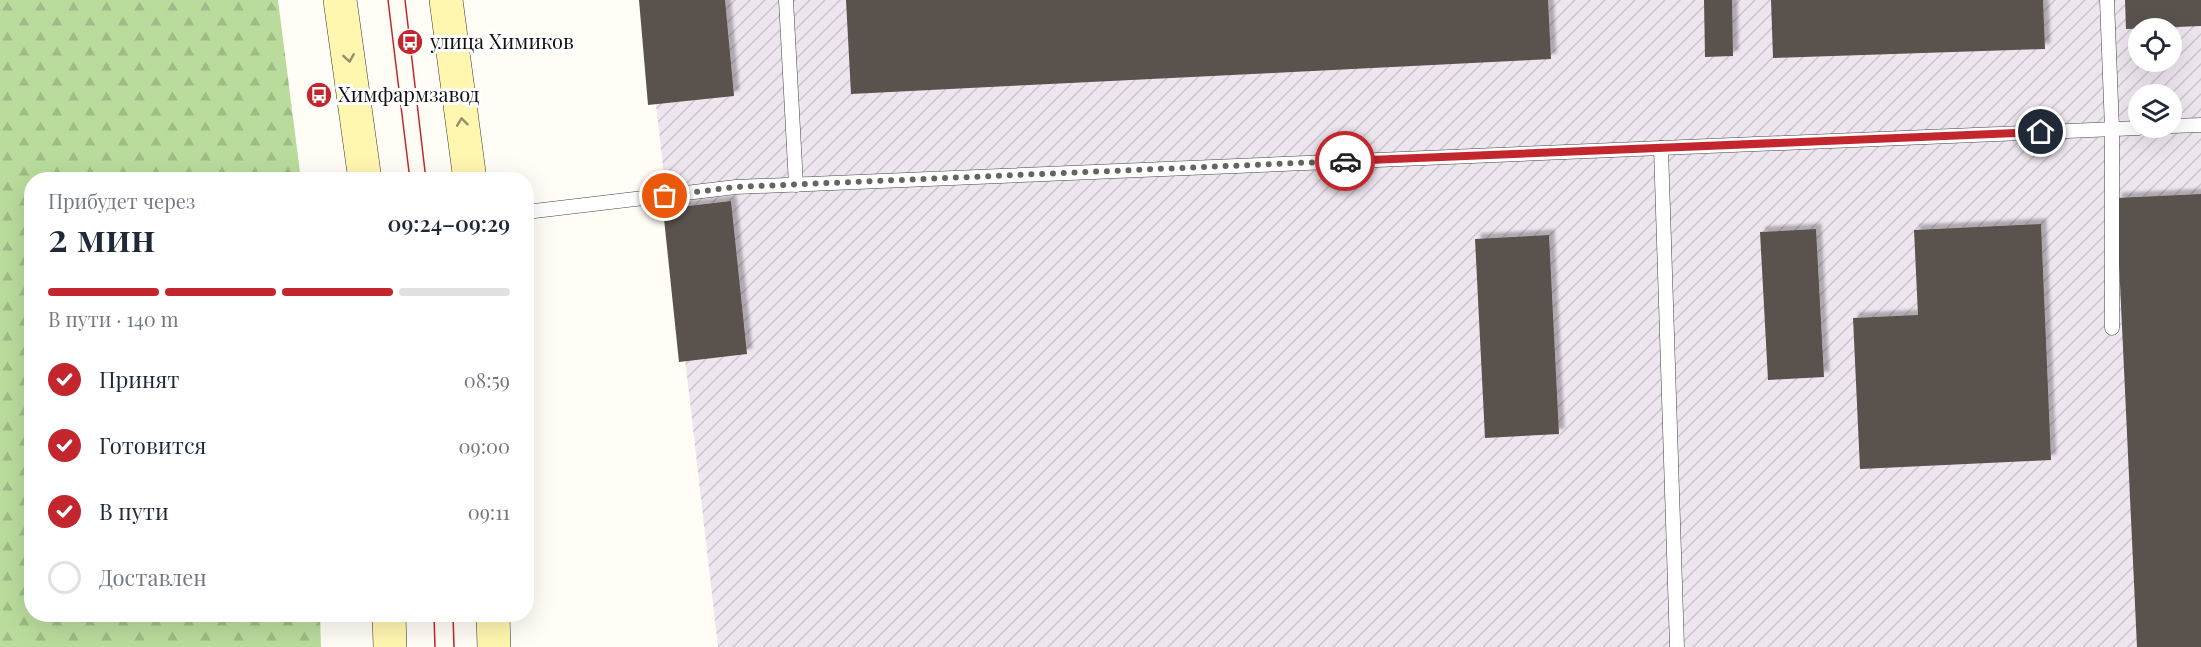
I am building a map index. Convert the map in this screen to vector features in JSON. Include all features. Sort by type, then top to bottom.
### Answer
[{"type":"main road","points":[[340,0],[364,172]]},
{"type":"main road","points":[[446,0],[469,172]]},
{"type":"main road","points":[[389,622],[390,647]]},
{"type":"main road","points":[[492,622],[494,647]]},
{"type":"lane","points":[[786,0],[796,185]]},
{"type":"lane","points":[[2107,0],[2112,129],[2112,328]]},
{"type":"lane","points":[[2182,126],[2201,125]]},
{"type":"lane","points":[[534,211],[735,187],[2128,128]]},
{"type":"lane","points":[[1661,148],[1677,647]]},
{"type":"shaded area","points":[[644,0],[2201,0],[2201,647],[718,647]]},
{"type":"green space","points":[[0,0],[278,0],[300,172],[24,172],[24,622],[320,622],[321,647],[0,647]]},
{"type":"building","points":[[639,0],[725,0],[734,96],[648,105]]},
{"type":"building","points":[[846,0],[1548,0],[1551,59],[851,94]]},
{"type":"building","points":[[1704,0],[1732,0],[1733,56],[1705,57]]},
{"type":"building","points":[[1771,0],[2043,0],[2045,49],[1773,58]]},
{"type":"building","points":[[2125,0],[2201,0],[2201,26],[2182,27],[2182,18],[2128,18],[2128,29],[2126,29]]},
{"type":"building","points":[[2201,194],[2201,647],[2137,647],[2116,198]]},
{"type":"building","points":[[731,201],[747,354],[679,362],[663,209]]},
{"type":"building","points":[[2041,224],[2051,460],[1860,469],[1853,318],[1918,315],[1914,230]]},
{"type":"building","points":[[1816,229],[1824,377],[1768,380],[1760,232]]},
{"type":"building","points":[[1549,235],[1559,434],[1485,438],[1475,239]]},
{"type":"tram line","points":[[388,0],[409,172]]},
{"type":"tram line","points":[[405,0],[425,172]]},
{"type":"tram line","points":[[434,622],[435,647]]},
{"type":"tram line","points":[[453,622],[454,647]]},
{"type":"way so far","points":[[665,196],[735,187],[1345,161]]},
{"type":"place","name":"улица Химиков","points":[[410,42]]},
{"type":"place","name":"Химфармзавод","points":[[319,95]]},
{"type":"route","points":[[1345,161],[2041,132]]}]
